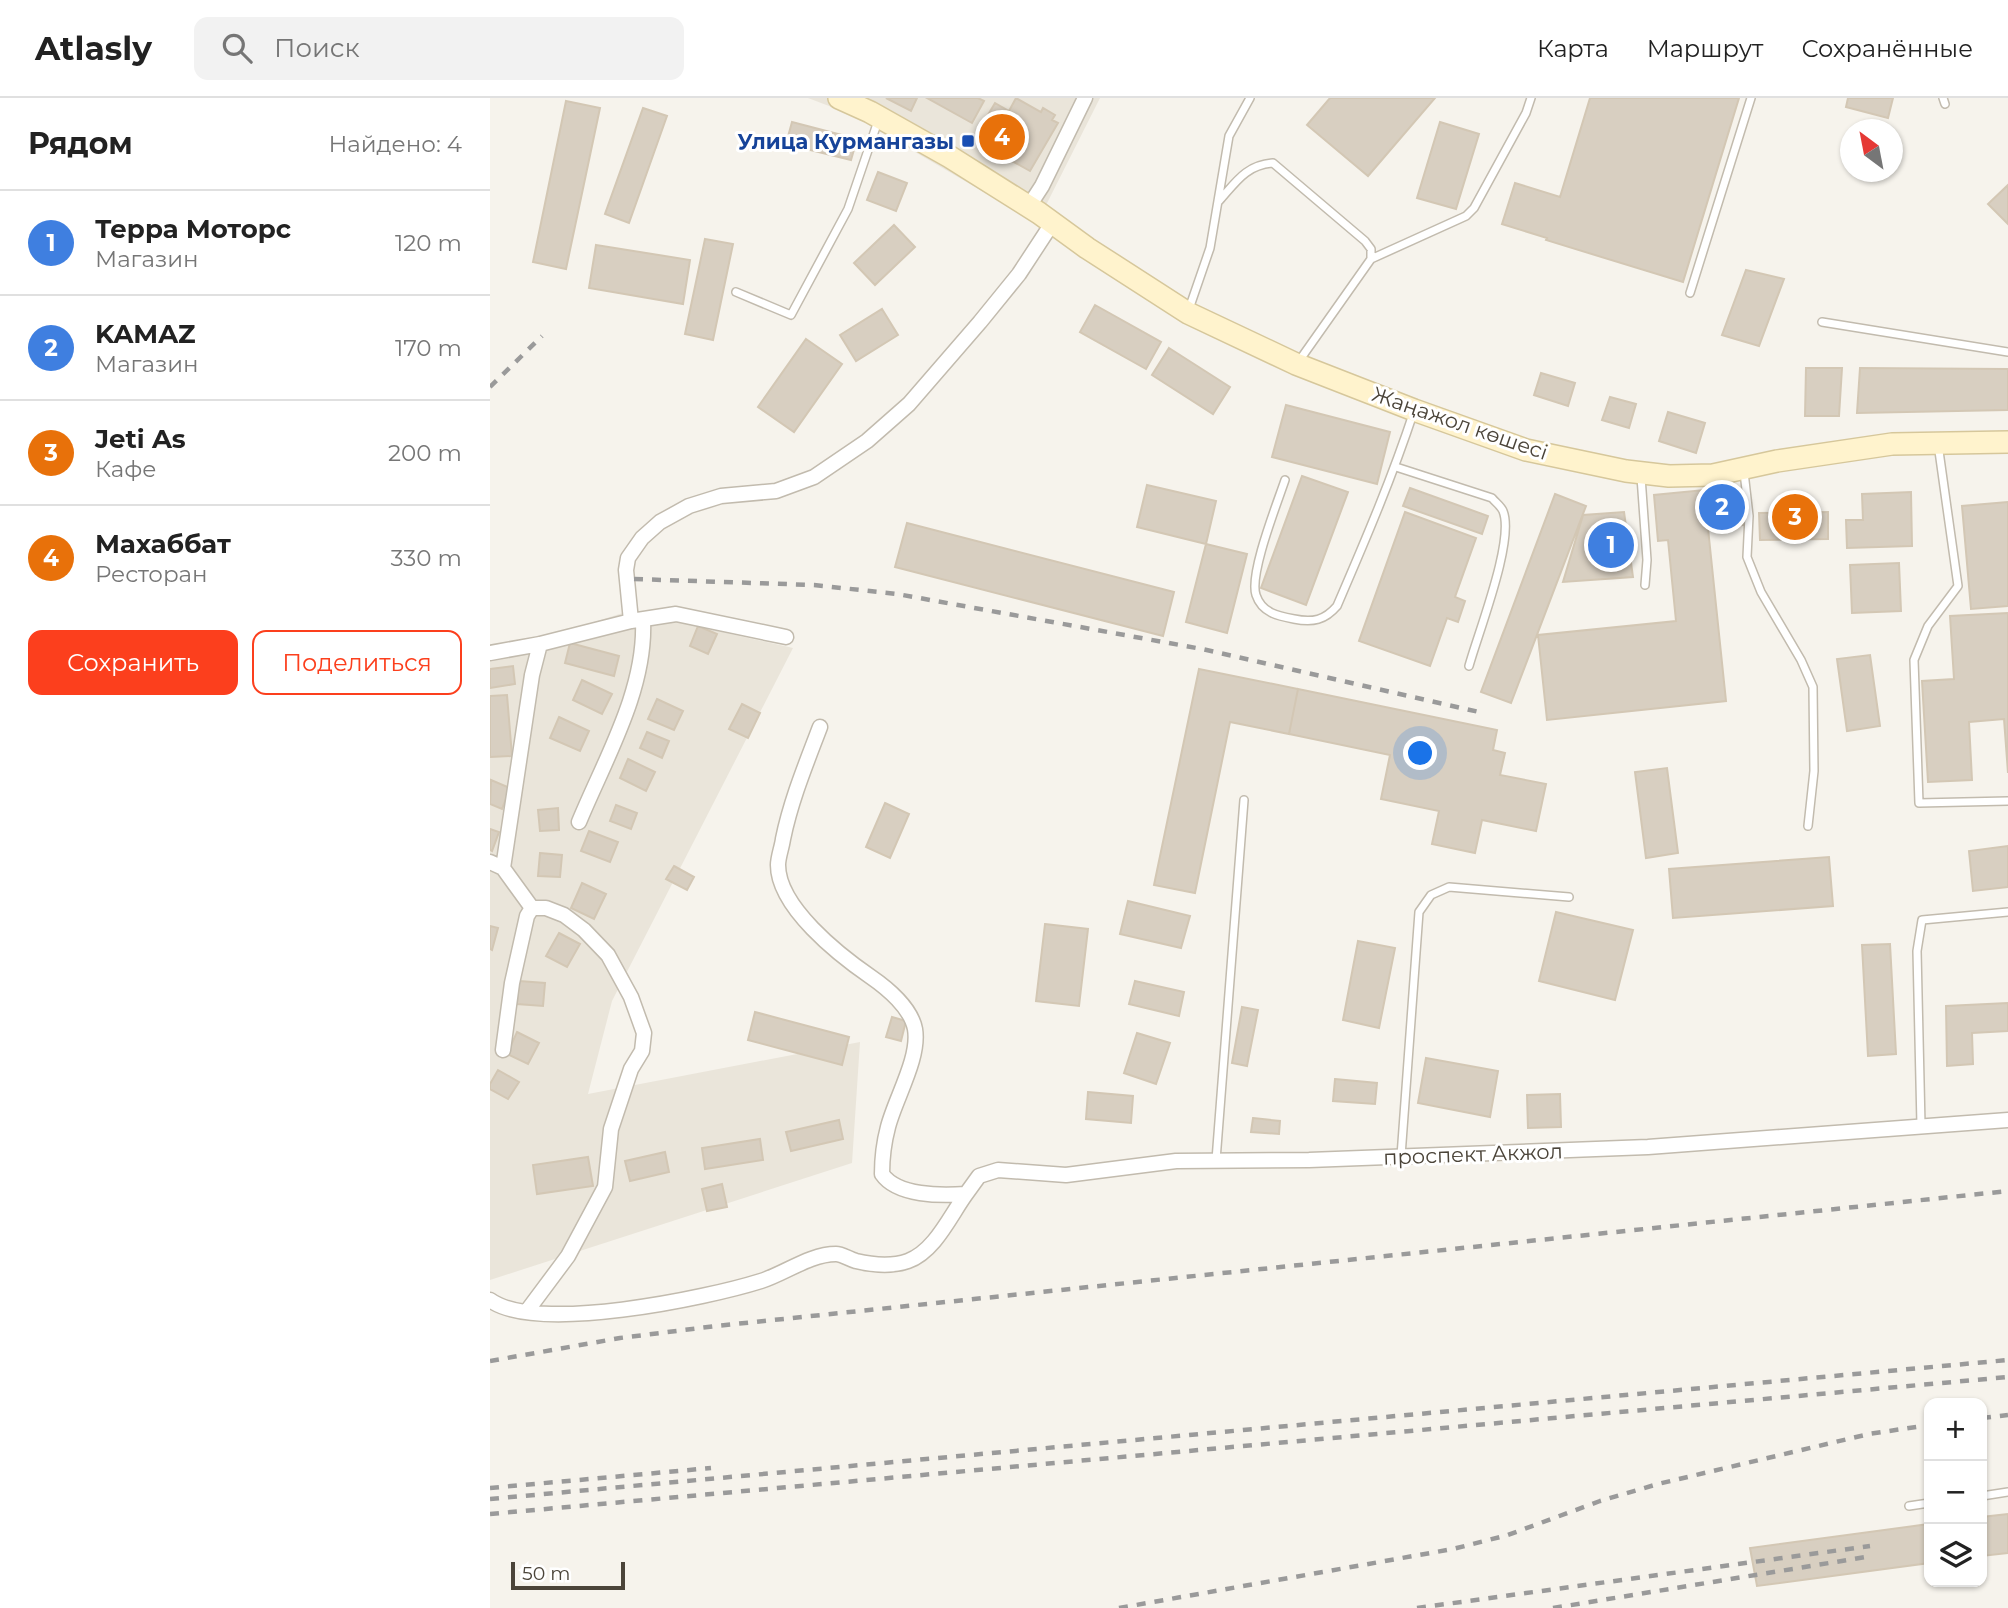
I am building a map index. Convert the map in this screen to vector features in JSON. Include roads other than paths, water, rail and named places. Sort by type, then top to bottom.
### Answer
[{"type":"main road","name":"Жаңажол көшесі","points":[[849,100],[950,157],[1188,313],[1297,364],[1526,450],[1669,476],[1713,475],[1777,461],[1892,444],[2008,442]]},
{"type":"street","points":[[579,822],[632,696],[644,641],[626,570],[628,558],[642,538],[660,522],[690,506],[721,496],[776,491],[814,477],[867,440],[909,404],[1019,274],[1040,214],[1042,186],[1085,98]]},
{"type":"street","points":[[490,653],[676,614],[786,638]]},
{"type":"street","points":[[532,908],[497,865],[540,644]]},
{"type":"street","points":[[820,727],[789,812],[778,865],[782,884],[812,928],[896,999],[910,1017],[915,1029],[914,1043],[888,1126],[882,1174],[888,1183],[919,1193],[947,1196],[966,1194]]},
{"type":"street","points":[[503,1050],[512,983],[527,916],[532,908]]},
{"type":"street","points":[[527,1311],[568,1256],[605,1187],[611,1129],[631,1069],[642,1051],[644,1033],[631,997],[608,955],[584,930],[564,915],[546,908],[532,908]]},
{"type":"street","name":"проспект Акжол","points":[[490,1300],[498,1305],[527,1311],[568,1315],[610,1312],[761,1281],[818,1257],[837,1254],[884,1266],[909,1261],[928,1248],[979,1176],[998,1170],[1066,1175],[1147,1163],[1401,1157],[1648,1147],[2008,1120]]},
{"type":"lane","points":[[1188,313],[1210,248],[1228,136],[1250,98]]},
{"type":"lane","points":[[1297,364],[1371,259],[1466,216],[1474,208],[1526,113],[1531,98]]},
{"type":"lane","points":[[1690,293],[1751,98]]},
{"type":"lane","points":[[736,292],[791,315],[848,209],[880,117]]},
{"type":"lane","points":[[1219,201],[1249,169],[1273,163],[1365,241],[1371,249],[1371,259]]},
{"type":"lane","points":[[1822,322],[2008,352]]},
{"type":"lane","points":[[1285,481],[1255,576],[1256,594],[1265,608],[1275,616],[1306,621],[1320,620],[1337,606],[1396,467],[1414,410]]},
{"type":"lane","points":[[1938,444],[1958,586],[1928,626],[1914,660],[1919,803],[2008,801]]},
{"type":"lane","points":[[1396,467],[1492,498],[1502,509],[1505,522],[1504,546],[1469,666]]},
{"type":"lane","points":[[1744,468],[1749,516],[1747,557],[1761,592],[1801,660],[1813,687],[1814,771],[1808,826]]},
{"type":"lane","points":[[1641,473],[1647,560],[1645,584]]},
{"type":"lane","points":[[1216,1160],[1244,800]]},
{"type":"lane","points":[[1401,1157],[1419,912],[1430,895],[1449,887],[1569,897]]},
{"type":"lane","points":[[1922,1125],[1917,951],[1922,920],[2008,912]]},
{"type":"lane","points":[[1987,1495],[2008,1492]]},
{"type":"lane","points":[[1909,1506],[1924,1504]]},
{"type":"railway","points":[[490,387],[542,336]]},
{"type":"railway","points":[[634,579],[814,585],[897,594],[1202,649],[1479,712]]},
{"type":"railway","points":[[490,1361],[620,1338],[716,1326],[2008,1191]]},
{"type":"railway","points":[[490,1499],[2008,1360]]},
{"type":"railway","points":[[490,1514],[2008,1377]]},
{"type":"railway","points":[[1987,1417],[2008,1415]]},
{"type":"railway","points":[[1119,1608],[1453,1549],[1508,1535],[1600,1501],[1658,1484],[1869,1434],[1924,1426]]},
{"type":"railway","points":[[490,1488],[711,1468]]},
{"type":"railway","points":[[1417,1608],[1870,1546]]},
{"type":"railway","points":[[1553,1608],[1872,1556]]},
{"type":"place","name":"Махаббат","points":[[1002,137]]},
{"type":"place","name":"Улица Курмангазы","points":[[968,141]]},
{"type":"place","name":"KAMAZ","points":[[1722,507]]},
{"type":"place","name":"Jeti As","points":[[1795,517]]},
{"type":"place","name":"Терра Моторс","points":[[1611,545]]}]
